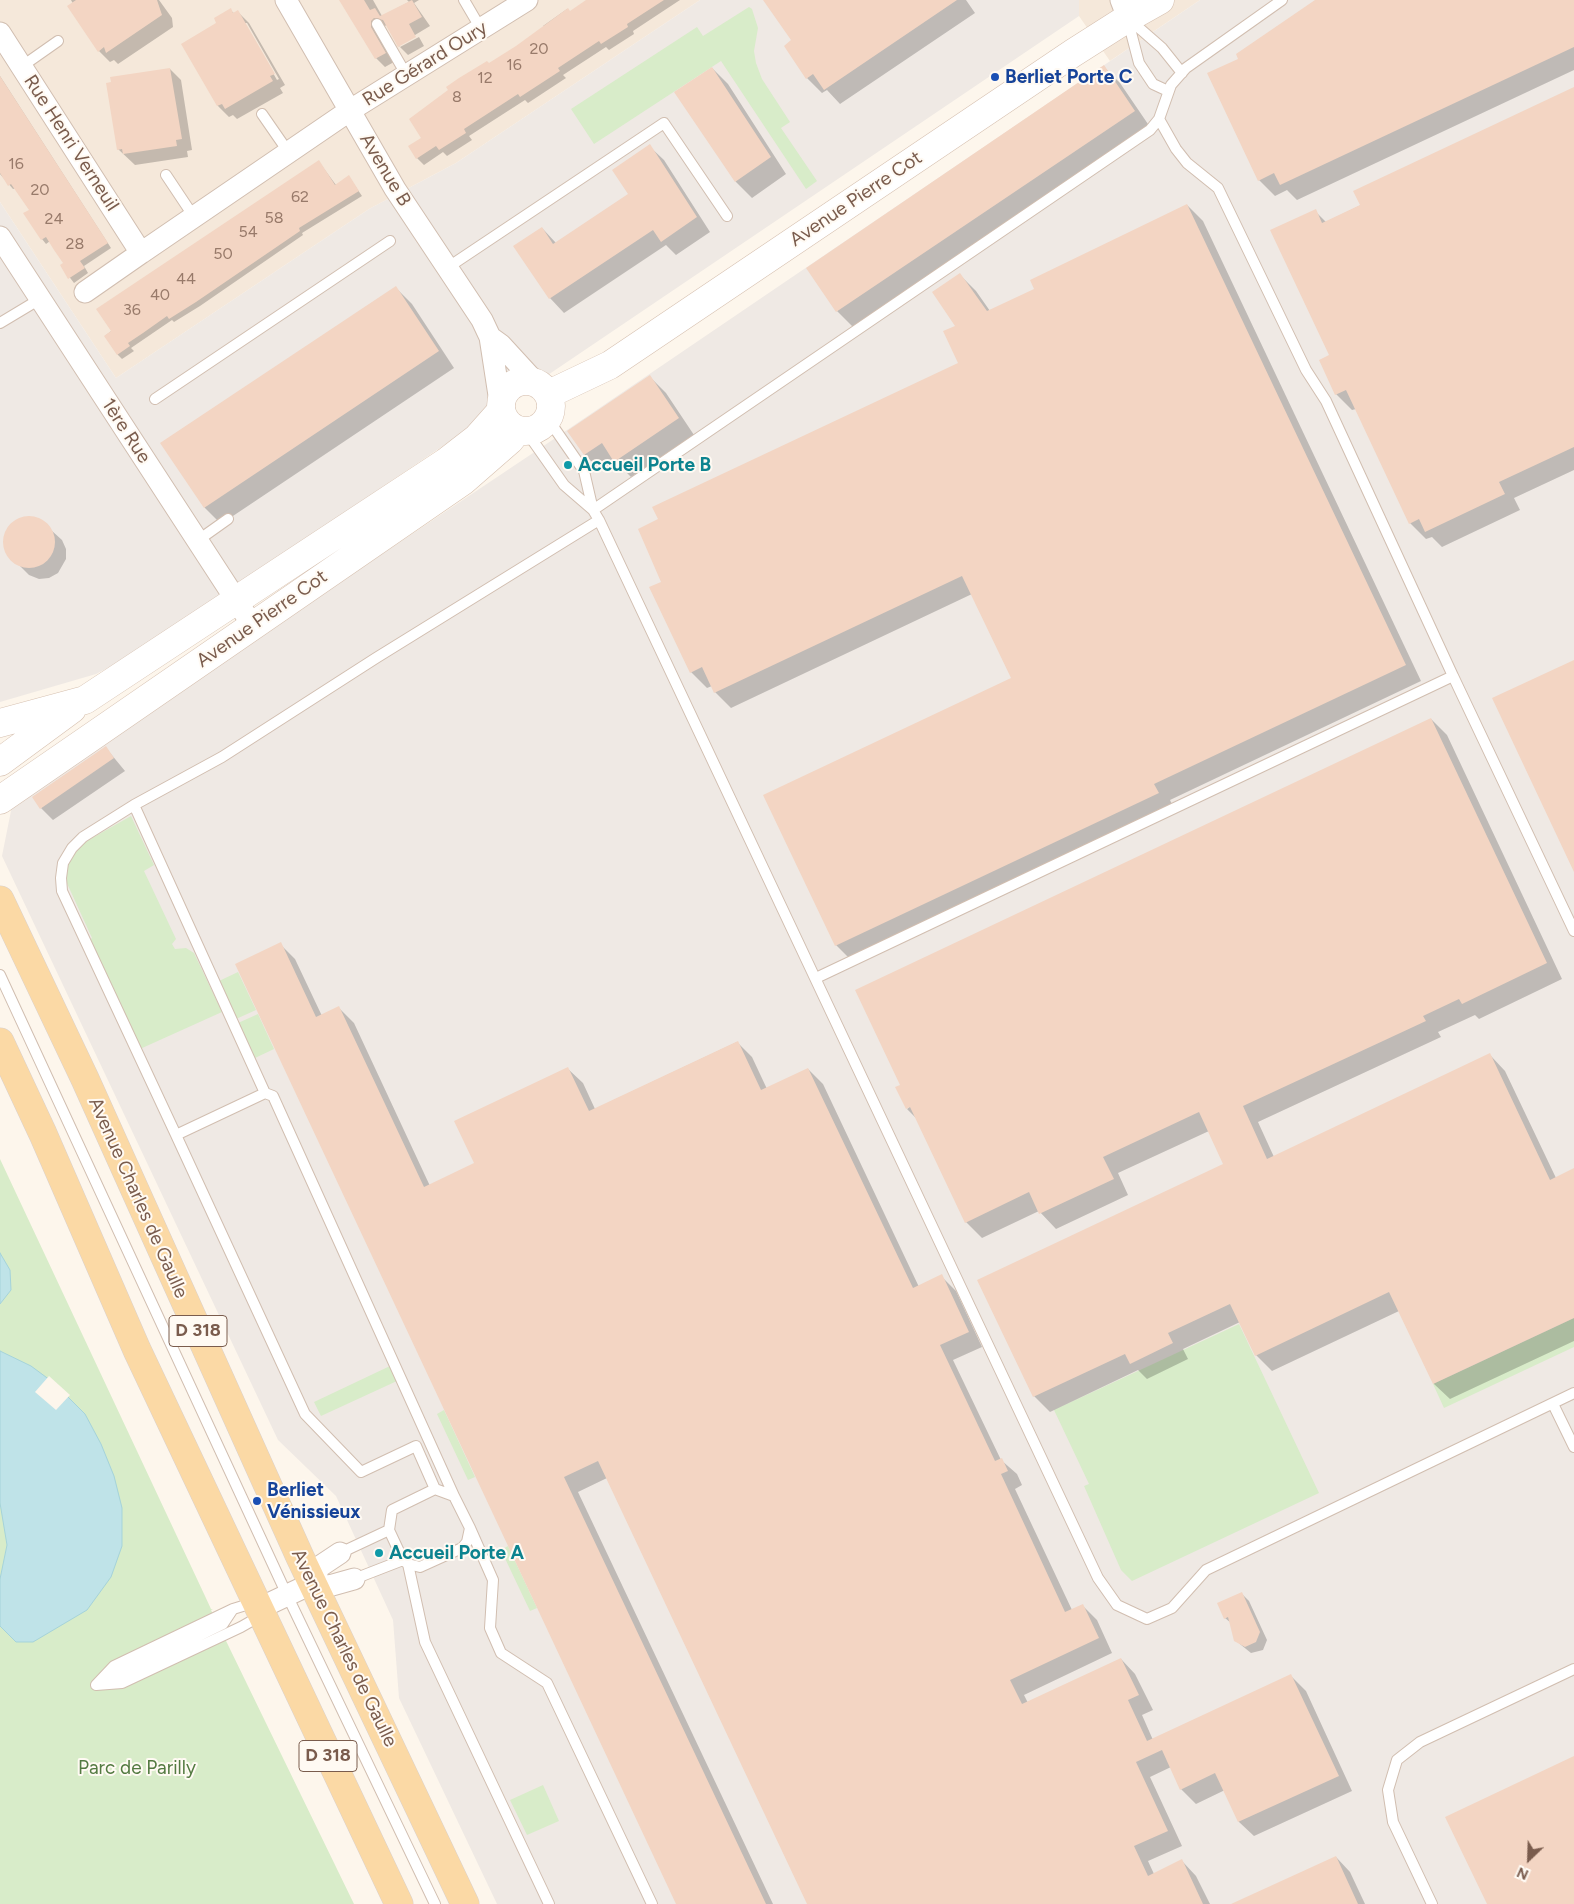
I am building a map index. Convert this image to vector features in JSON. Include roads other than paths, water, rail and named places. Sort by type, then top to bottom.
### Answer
[{"type":"main road","name":"Avenue Charles de Gaulle","points":[[0,900],[58,1020],[313,1583],[465,1904]]},
{"type":"main road","name":"D 318","points":[[0,1042],[43,1134],[137,1350],[260,1608],[270,1635],[399,1904]]},
{"type":"street","name":"Avenue B","points":[[286,0],[395,189],[482,320],[525,410]]},
{"type":"street","name":"Rue Gérard Oury","points":[[349,111],[527,0]]},
{"type":"street","name":"Avenue Pierre Cot","points":[[0,762],[85,700],[446,462],[476,438],[610,365],[1124,9],[1160,0]]},
{"type":"street","name":"Rue Henri Verneuil","points":[[0,33],[141,253]]},
{"type":"street","points":[[84,292],[349,111]]},
{"type":"street","name":"1ère Rue","points":[[0,236],[253,626]]},
{"type":"street","name":"Avenue B","points":[[490,337],[501,344],[525,410]]},
{"type":"street","name":"Avenue Pierre Cot","points":[[0,800],[463,481],[510,440],[525,410]]},
{"type":"street","name":"Avenue Pierre Cot","points":[[0,724],[85,700]]},
{"type":"street","points":[[313,1583],[318,1567],[340,1553]]},
{"type":"street","points":[[260,1608],[313,1583],[329,1586],[354,1579]]},
{"type":"lane","points":[[464,0],[481,29]]},
{"type":"lane","points":[[593,510],[1150,130],[1159,119],[1168,91],[1182,73],[1199,57],[1282,0]]},
{"type":"lane","points":[[1124,9],[1162,48],[1182,73]]},
{"type":"lane","points":[[1124,9],[1139,63],[1153,84],[1168,91]]},
{"type":"lane","points":[[377,24],[407,76]]},
{"type":"lane","points":[[21,66],[58,41]]},
{"type":"lane","points":[[262,114],[288,153]]},
{"type":"lane","points":[[1159,119],[1176,149],[1187,163],[1218,188],[1306,370],[1326,401],[1453,676],[1574,931]]},
{"type":"lane","points":[[447,268],[664,123],[727,216]]},
{"type":"lane","points":[[166,175],[194,217]]},
{"type":"lane","points":[[155,398],[390,241]]},
{"type":"lane","points":[[0,323],[40,299]]},
{"type":"lane","points":[[525,410],[564,485],[593,510]]},
{"type":"lane","points":[[525,410],[584,471],[593,510],[816,978],[1098,1578],[1117,1605],[1148,1619],[1172,1608],[1206,1570],[1574,1394]]},
{"type":"lane","points":[[197,541],[228,519]]},
{"type":"lane","points":[[454,1496],[435,1489],[416,1446],[361,1472],[305,1414],[62,890],[63,863],[72,848],[83,837],[134,805],[222,757],[376,658],[599,520]]},
{"type":"lane","points":[[816,978],[1453,676]]},
{"type":"lane","points":[[134,805],[265,1093],[273,1096],[493,1580],[490,1628],[501,1653],[547,1683],[652,1904]]},
{"type":"lane","points":[[0,975],[287,1595],[435,1904]]},
{"type":"lane","points":[[176,1135],[265,1093]]},
{"type":"lane","points":[[1553,1404],[1574,1447]]},
{"type":"lane","points":[[435,1489],[392,1510],[389,1530],[405,1562],[425,1642],[549,1904]]},
{"type":"lane","points":[[354,1579],[405,1562],[420,1568],[462,1548],[467,1542],[470,1528]]},
{"type":"lane","points":[[340,1553],[389,1530]]},
{"type":"lane","points":[[246,1605],[260,1608],[255,1619],[241,1627],[122,1684],[96,1685],[114,1666],[233,1609],[246,1605]]},
{"type":"lane","points":[[96,1685],[223,1624],[233,1609]]},
{"type":"lane","points":[[223,1624],[241,1627]]},
{"type":"lane","points":[[1432,1904],[1393,1822],[1388,1790],[1397,1760],[1420,1742],[1574,1669]]},
{"type":"water","points":[[0,1253],[10,1270],[11,1290],[0,1304]]},
{"type":"water","points":[[0,1351],[31,1366],[54,1383],[85,1414],[101,1444],[114,1476],[122,1508],[122,1546],[111,1577],[87,1610],[33,1642],[16,1642],[0,1626],[0,1579],[7,1545],[0,1503]]},
{"type":"place","name":"Berliet Porte C","points":[[995,77]]},
{"type":"place","name":"Accueil Porte B","points":[[568,465]]},
{"type":"place","name":"Berliet Vénissieux","points":[[257,1501]]},
{"type":"place","name":"Accueil Porte A","points":[[379,1553]]},
{"type":"park label","name":"Parc de Parilly","points":[[137,1768]]}]
